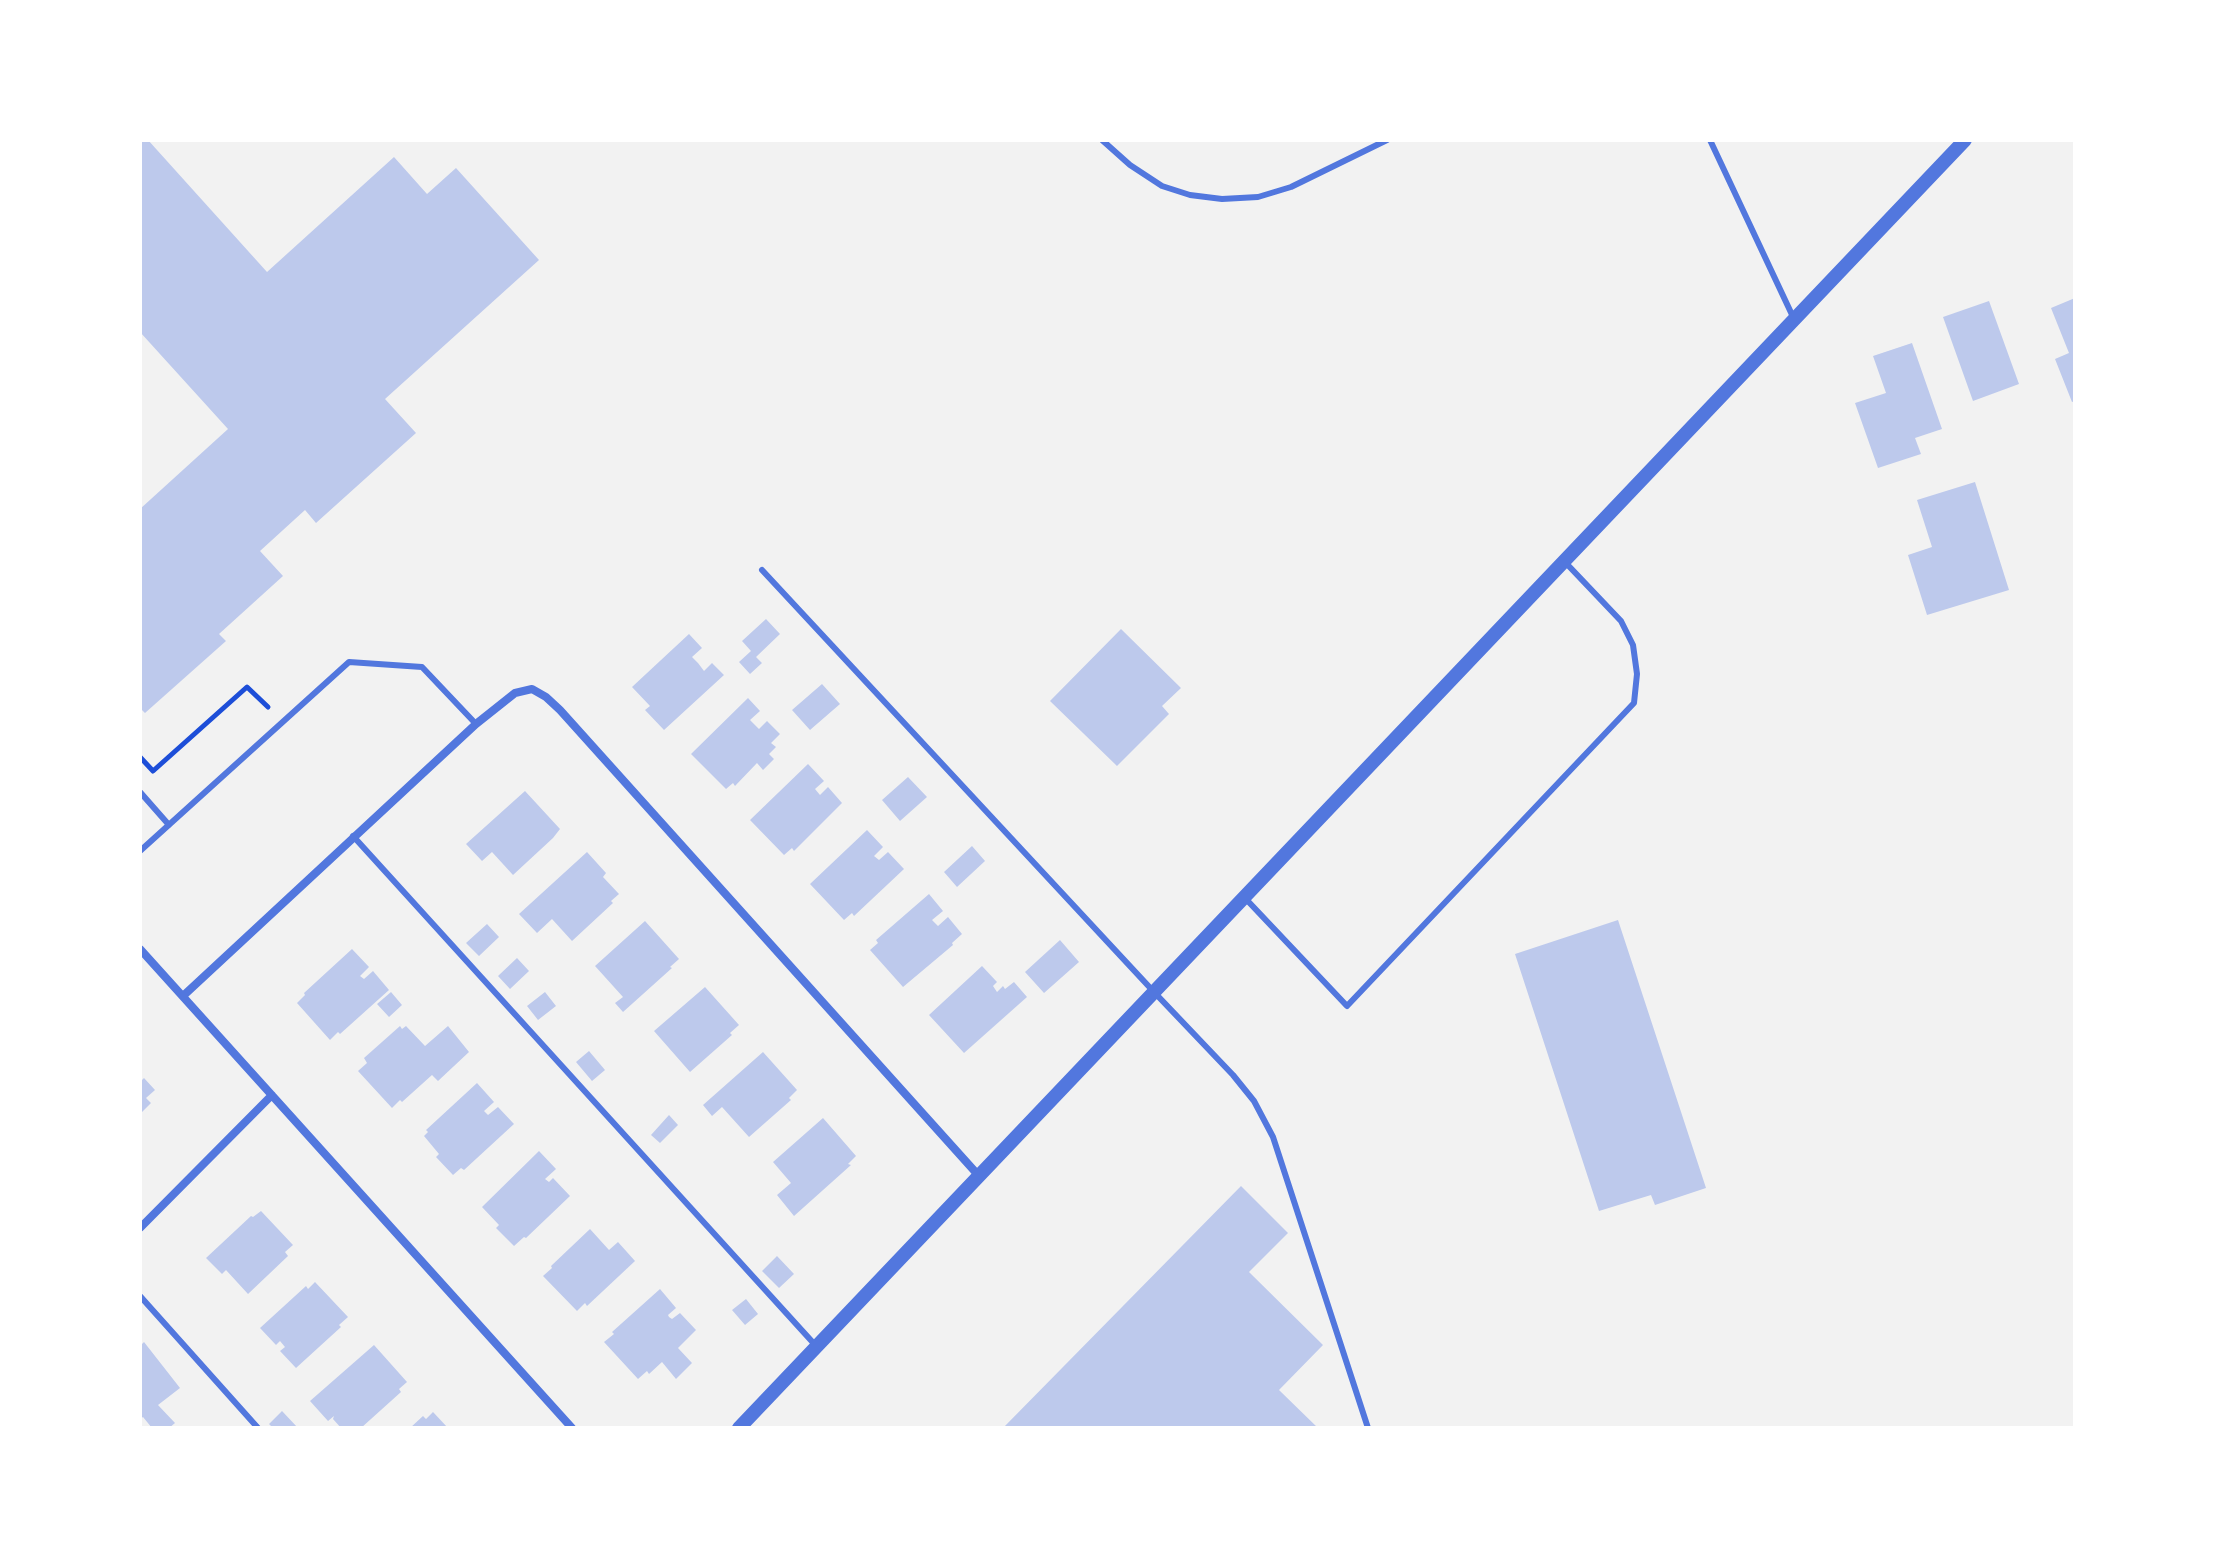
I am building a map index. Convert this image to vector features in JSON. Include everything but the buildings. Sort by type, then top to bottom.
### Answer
[{"type":"street","points":[[739,1428],[1965,140]]},
{"type":"street","points":[[183,996],[476,724],[515,693],[532,689],[560,710],[979,1176]]},
{"type":"street","points":[[140,949],[572,1428]]},
{"type":"street","points":[[140,1228],[272,1095]]},
{"type":"lane","points":[[1102,140],[1130,165],[1162,186],[1190,195],[1222,199],[1258,197],[1291,187],[1387,140]]},
{"type":"lane","points":[[1710,140],[1794,319]]},
{"type":"lane","points":[[1244,897],[1347,1006],[1634,703],[1637,674],[1633,645],[1621,621],[1564,561]]},
{"type":"lane","points":[[762,570],[1254,1101],[1273,1137],[1368,1428]]},
{"type":"lane","points":[[140,851],[349,662],[422,667],[476,724]]},
{"type":"lane","points":[[140,792],[169,825]]},
{"type":"lane","points":[[353,836],[817,1347]]},
{"type":"lane","points":[[140,1296],[258,1428]]},
{"type":"path","points":[[140,757],[153,771],[247,687],[284,722]]}]
